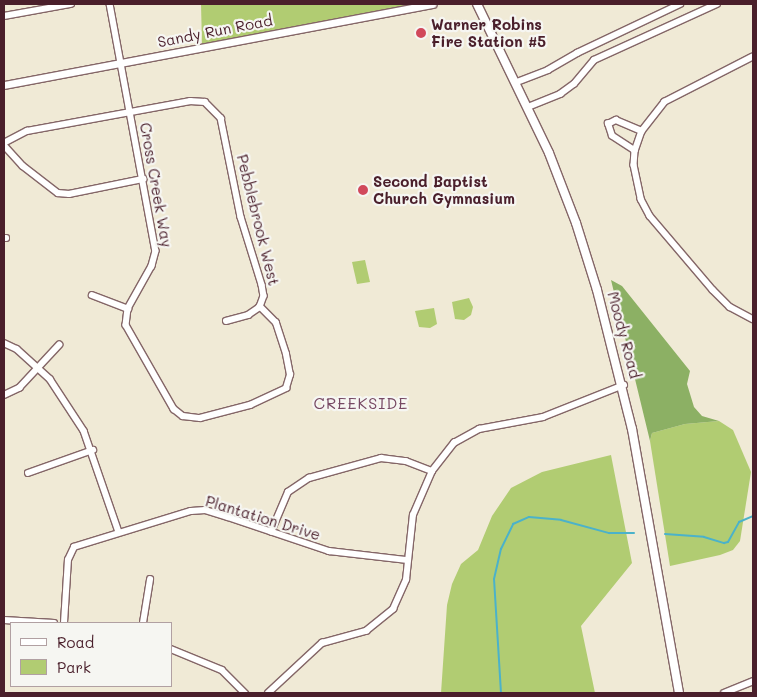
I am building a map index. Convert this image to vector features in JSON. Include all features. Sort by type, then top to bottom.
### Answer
[{"type":"main road","name":"Moody Road","points":[[477,4],[528,107],[576,223],[624,385],[679,693]]},
{"type":"street","points":[[4,16],[71,4]]},
{"type":"street","name":"Cross Creek Way","points":[[110,4],[144,179],[156,259],[128,309]]},
{"type":"street","name":"Sandy Run Road","points":[[4,85],[432,4]]},
{"type":"street","points":[[516,82],[548,70],[592,45],[680,4]]},
{"type":"street","points":[[528,107],[560,94],[574,84],[594,60],[717,4]]},
{"type":"street","points":[[753,57],[665,102],[642,131],[635,151],[636,181],[650,216],[713,290],[730,307],[753,319]]},
{"type":"street","name":"Pebblebrook West","points":[[4,144],[17,133],[198,100],[217,110],[224,127],[243,224],[262,285],[264,296],[260,306],[276,323],[288,363],[290,381],[286,388],[270,398],[232,410],[192,418],[174,409],[126,325],[128,309]]},
{"type":"street","points":[[635,151],[612,136],[608,124],[616,120],[642,131]]},
{"type":"street","points":[[4,144],[23,166],[58,193],[144,179]]},
{"type":"street","points":[[92,295],[128,309]]},
{"type":"street","points":[[226,321],[248,315],[260,306]]},
{"type":"street","points":[[4,342],[40,368],[65,401],[93,450],[119,532]]},
{"type":"street","points":[[4,395],[19,388],[40,368],[59,345]]},
{"type":"street","points":[[268,693],[322,643],[366,631],[385,619],[401,595],[413,515],[432,471],[454,443],[468,434],[543,417],[624,385]]},
{"type":"street","points":[[28,473],[93,450]]},
{"type":"street","points":[[271,532],[288,492],[309,478],[381,458],[406,461],[432,471]]},
{"type":"street","name":"Plantation Drive","points":[[64,622],[70,552],[80,543],[198,510],[335,552],[407,560]]},
{"type":"street","points":[[143,622],[150,580]]},
{"type":"street","points":[[4,620],[37,622]]},
{"type":"street","points":[[172,649],[222,670],[246,693]]},
{"type":"street","points":[[724,693],[753,681]]},
{"type":"green space","points":[[201,4],[413,4],[202,44]]},
{"type":"green space","points":[[365,260],[370,282],[357,284],[352,262]]},
{"type":"green space","points":[[611,280],[622,286],[690,371],[687,384],[694,407],[702,416],[719,421],[685,424],[652,433],[650,441]]},
{"type":"green space","points":[[469,298],[473,307],[471,315],[464,320],[455,319],[452,302]]},
{"type":"green space","points":[[434,308],[437,324],[430,328],[419,327],[415,311]]},
{"type":"green space","points":[[719,421],[733,430],[751,472],[740,541],[733,550],[720,555],[670,566],[650,441],[652,433],[685,424]]},
{"type":"green space","points":[[611,455],[632,563],[581,626],[595,693],[441,693],[447,605],[452,584],[461,564],[478,550],[492,516],[511,488],[542,472]]},
{"type":"waterway","points":[[665,534],[704,537],[724,543],[728,542],[739,522],[753,516]]},
{"type":"waterway","points":[[501,693],[494,579],[501,549],[513,524],[529,517],[561,520],[609,533],[634,533]]},
{"type":"place","name":"Warner Robins Fire Station #5","points":[[421,33]]},
{"type":"place","name":"Second Baptist Church Gymnasium","points":[[363,190]]},
{"type":"district","name":"CREEKSIDE","points":[[361,403]]}]
